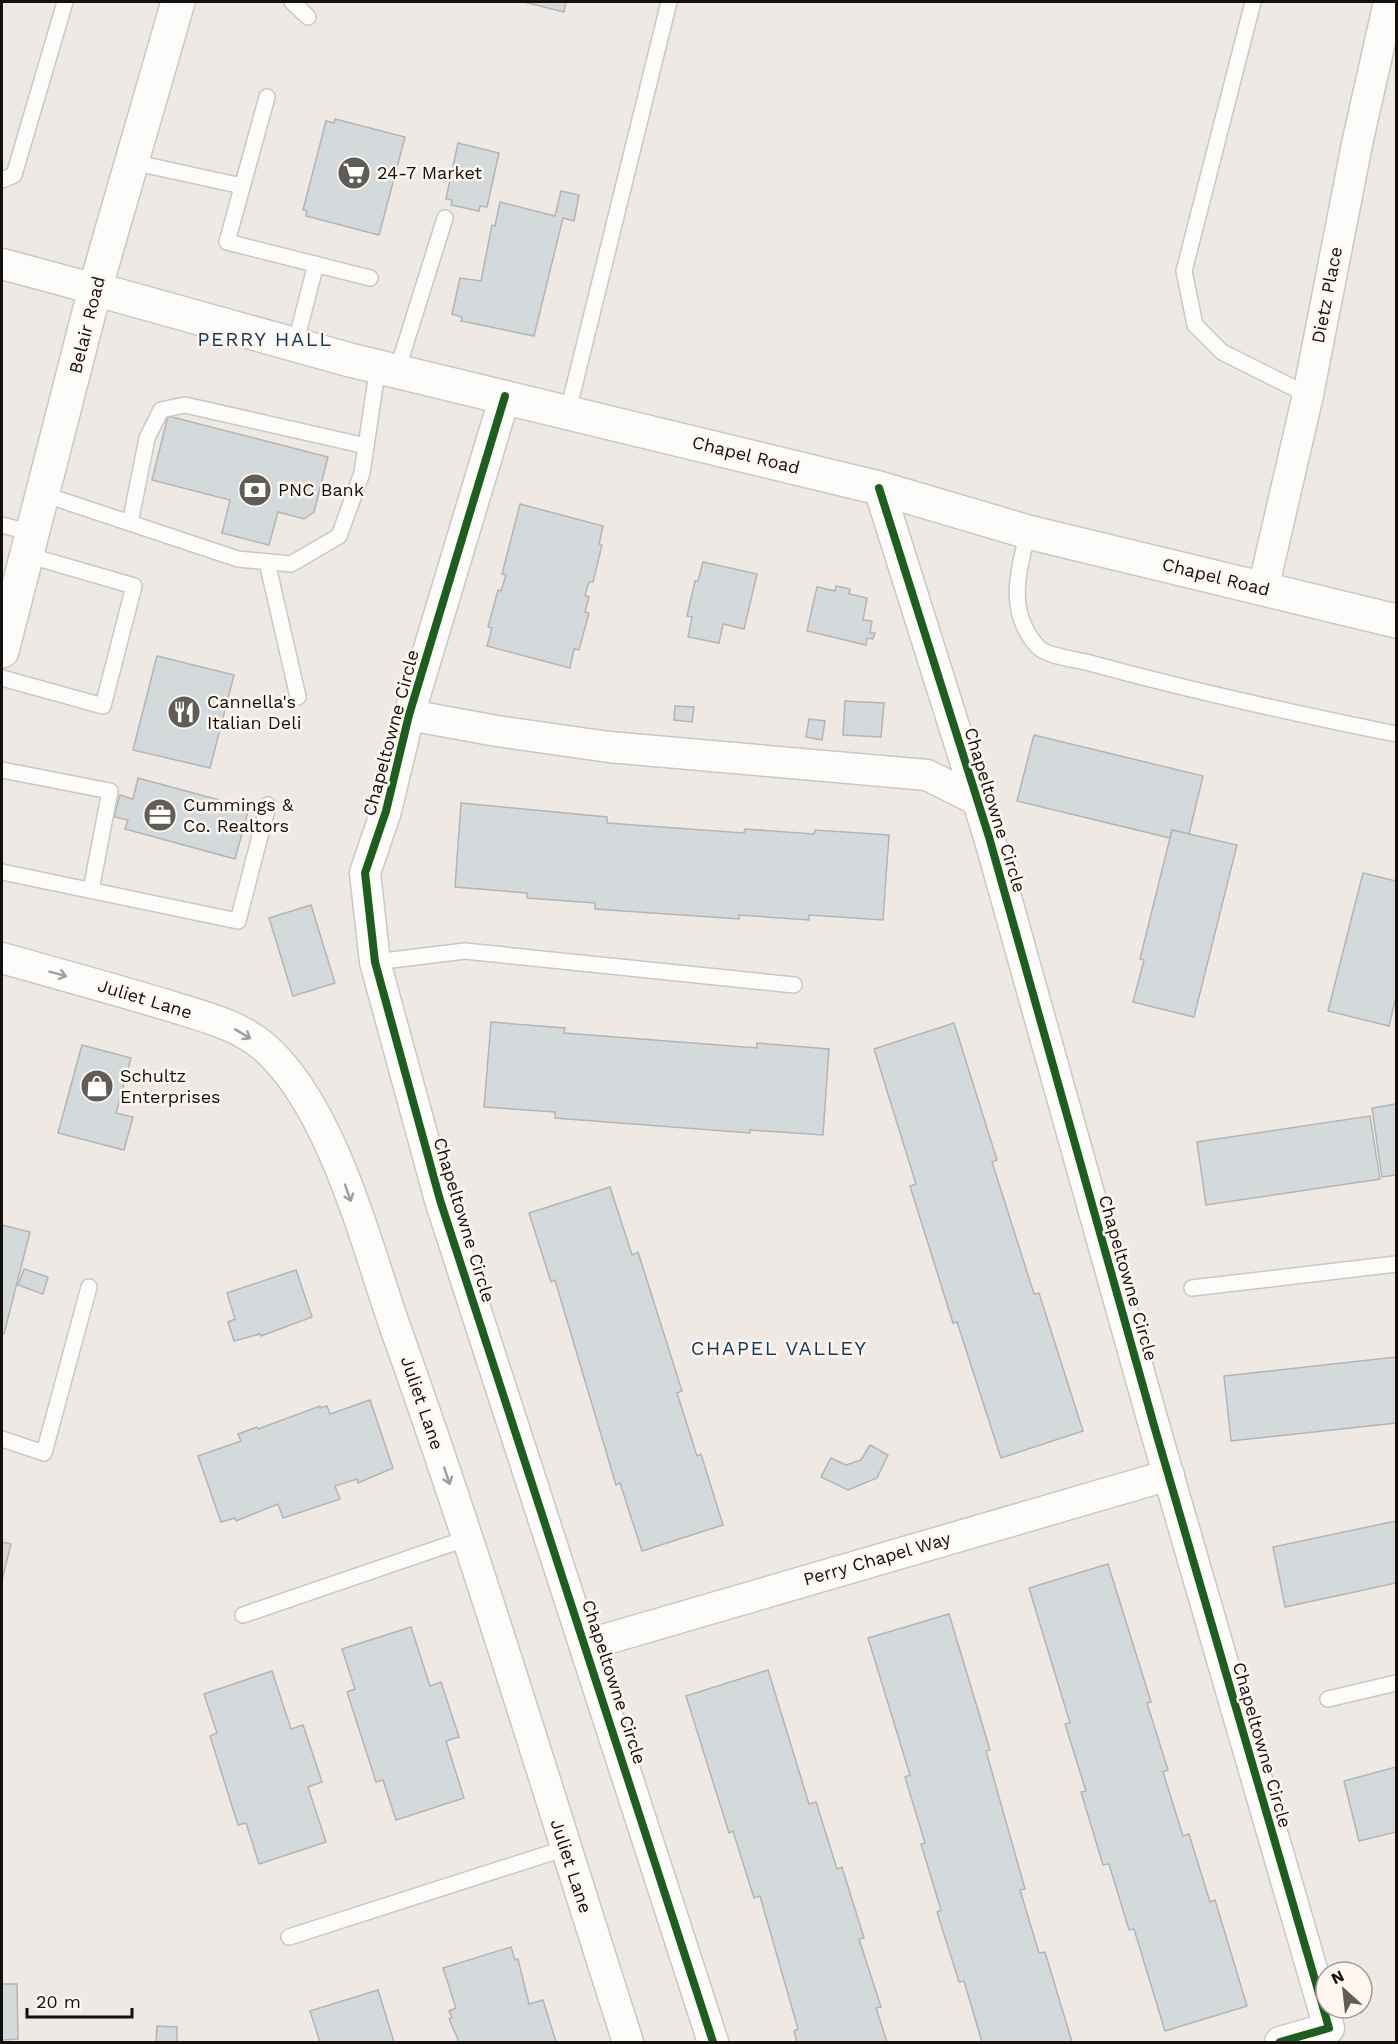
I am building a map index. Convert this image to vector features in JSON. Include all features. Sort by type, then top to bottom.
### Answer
[{"type":"main road","name":"Belair Road","points":[[2,651],[95,289],[178,2]]},
{"type":"main road","name":"Chapel Road","points":[[95,289],[295,345],[879,488],[1028,532],[1396,621]]},
{"type":"street","name":"Dietz Place","points":[[1263,589],[1308,395],[1357,144],[1389,2]]},
{"type":"street","points":[[2,264],[95,289]]},
{"type":"street","name":"Chapeltowne Circle","points":[[505,396],[409,715],[386,812],[365,873],[375,962],[440,1200],[713,2043]]},
{"type":"street","name":"Chapeltowne Circle","points":[[879,488],[977,800],[1329,2028],[1280,2043]]},
{"type":"street","name":"Chapeltowne Circle","points":[[409,715],[497,731],[609,747],[927,775],[977,800]]},
{"type":"street","name":"Juliet Lane","points":[[2,958],[131,994],[228,1026],[262,1045],[287,1072],[312,1108],[341,1173],[468,1538],[628,2043]]},
{"type":"street","name":"Perry Chapel Way","points":[[586,1645],[1169,1475]]},
{"type":"lane","points":[[2,180],[14,175],[65,2]]},
{"type":"lane","points":[[292,2],[308,17]]},
{"type":"lane","points":[[568,411],[669,2]]},
{"type":"lane","points":[[1253,2],[1184,271],[1195,325],[1222,352],[1308,395]]},
{"type":"lane","points":[[267,96],[227,242],[370,278]]},
{"type":"lane","points":[[132,162],[242,186]]},
{"type":"lane","points":[[43,494],[238,560],[291,564],[339,536],[362,473],[366,446],[387,368],[445,218]]},
{"type":"lane","points":[[295,345],[316,264]]},
{"type":"lane","points":[[130,523],[147,438],[161,410],[185,405],[366,446]]},
{"type":"lane","points":[[2,525],[30,544],[134,586],[103,706],[2,678]]},
{"type":"lane","points":[[1028,532],[1015,586],[1017,607],[1023,627],[1040,650],[1396,734]]},
{"type":"lane","points":[[267,562],[298,697]]},
{"type":"lane","points":[[2,770],[110,791],[91,890]]},
{"type":"lane","points":[[2,872],[238,921],[268,805]]},
{"type":"lane","points":[[375,962],[465,951],[794,984]]},
{"type":"lane","points":[[1192,1288],[1396,1264]]},
{"type":"lane","points":[[2,1439],[44,1453],[89,1287]]},
{"type":"lane","points":[[243,1615],[468,1538]]},
{"type":"lane","points":[[1328,1700],[1396,1683]]},
{"type":"lane","points":[[289,1937],[566,1848]]},
{"type":"building","points":[[524,2],[566,2],[564,12]]},
{"type":"building","name":"24-7 Market","points":[[335,119],[405,137],[379,235],[306,216],[307,211],[303,210],[326,121],[334,123]]},
{"type":"building","points":[[458,143],[499,153],[487,207],[480,206],[479,211],[451,205],[452,200],[446,199]]},
{"type":"building","points":[[561,191],[579,195],[574,221],[563,218],[534,336],[461,321],[462,317],[452,314],[460,278],[481,281],[492,225],[495,226],[500,202],[555,216]]},
{"type":"building","name":"PNC Bank","points":[[168,416],[328,457],[314,512],[304,519],[278,512],[269,545],[222,533],[230,500],[152,480]]},
{"type":"building","points":[[520,504],[603,526],[599,544],[602,545],[593,582],[589,582],[585,595],[589,597],[585,612],[589,613],[579,650],[574,649],[570,668],[487,646],[492,628],[488,627],[498,590],[501,591],[506,575],[502,574]]},
{"type":"building","points":[[703,562],[757,574],[744,629],[723,624],[719,643],[688,637],[692,617],[687,616],[695,581],[698,581]]},
{"type":"building","points":[[836,586],[850,589],[849,594],[867,598],[863,620],[872,621],[870,633],[875,633],[873,639],[867,638],[866,645],[807,631],[817,587],[835,591]]},
{"type":"building","name":"Cannella's Italian Deli","points":[[157,656],[234,675],[210,768],[133,750]]},
{"type":"building","points":[[845,701],[884,703],[881,737],[843,735]]},
{"type":"building","points":[[675,706],[694,707],[692,722],[674,720]]},
{"type":"building","points":[[809,719],[825,721],[822,740],[806,737]]},
{"type":"building","points":[[1034,735],[1203,776],[1189,834],[1172,830],[1170,838],[1017,801]]},
{"type":"building","points":[[138,778],[249,808],[235,859],[125,829],[128,820],[114,817],[120,795],[133,799]]},
{"type":"building","points":[[461,803],[607,817],[607,823],[744,833],[745,829],[814,834],[815,830],[889,835],[883,920],[809,915],[809,920],[739,915],[739,919],[595,909],[595,903],[527,898],[527,893],[455,887]]},
{"type":"building","points":[[1172,830],[1237,845],[1194,1017],[1133,1002],[1144,960],[1140,959]]},
{"type":"building","points":[[1363,873],[1396,881],[1396,997],[1389,1026],[1328,1011]]},
{"type":"building","points":[[311,905],[335,983],[293,996],[269,918]]},
{"type":"building","points":[[491,1022],[565,1028],[564,1033],[757,1048],[757,1043],[829,1049],[823,1135],[750,1130],[750,1133],[555,1118],[555,1112],[484,1107]]},
{"type":"building","points":[[954,1023],[997,1160],[992,1162],[1034,1294],[1039,1293],[1083,1431],[1001,1458],[957,1322],[953,1323],[910,1186],[916,1184],[874,1049]]},
{"type":"building","name":"Schultz Enterprises","points":[[82,1045],[131,1058],[116,1113],[133,1117],[124,1150],[58,1133]]},
{"type":"building","points":[[1396,1104],[1396,1175],[1382,1177],[1372,1108]]},
{"type":"building","points":[[1370,1116],[1380,1179],[1206,1205],[1197,1142]]},
{"type":"building","points":[[610,1187],[632,1255],[638,1252],[682,1391],[677,1393],[697,1456],[701,1454],[723,1525],[642,1551],[620,1483],[616,1485],[555,1280],[551,1282],[529,1213]]},
{"type":"building","points":[[2,1225],[30,1232],[4,1334],[2,1333]]},
{"type":"building","points":[[24,1269],[48,1277],[43,1294],[18,1285]]},
{"type":"building","points":[[296,1270],[312,1317],[261,1336],[260,1334],[234,1341],[228,1322],[235,1319],[227,1293]]},
{"type":"building","points":[[1396,1357],[1396,1423],[1231,1441],[1224,1376]]},
{"type":"building","points":[[370,1400],[393,1468],[358,1483],[357,1479],[335,1486],[340,1499],[283,1518],[278,1504],[236,1521],[235,1518],[221,1522],[198,1456],[241,1441],[238,1434],[320,1406],[320,1408],[327,1406],[330,1414]]},
{"type":"building","points":[[870,1445],[888,1455],[877,1478],[848,1490],[821,1477],[831,1458],[846,1465],[861,1460]]},
{"type":"building","points":[[1396,1521],[1396,1583],[1285,1607],[1273,1547]]},
{"type":"building","points":[[2,1542],[11,1544],[2,1580]]},
{"type":"building","points":[[1108,1564],[1151,1702],[1147,1703],[1168,1770],[1163,1772],[1183,1836],[1189,1834],[1210,1902],[1215,1900],[1247,2006],[1165,2031],[1134,1929],[1129,1930],[1109,1864],[1103,1865],[1081,1792],[1086,1791],[1065,1724],[1070,1723],[1029,1588]]},
{"type":"building","points":[[949,1614],[990,1750],[986,1751],[1025,1889],[1020,1890],[1039,1953],[1045,1952],[1072,2042],[982,2042],[964,1981],[959,1982],[937,1912],[941,1910],[921,1844],[925,1843],[905,1777],[910,1775],[868,1638]]},
{"type":"building","points":[[411,1627],[430,1686],[441,1682],[459,1737],[446,1741],[464,1798],[396,1820],[383,1780],[376,1782],[347,1692],[355,1689],[342,1649]]},
{"type":"building","points":[[768,1670],[809,1804],[816,1802],[837,1869],[842,1867],[864,1938],[859,1939],[881,2007],[876,2008],[887,2042],[797,2042],[794,2031],[798,2029],[760,1896],[754,1898],[733,1831],[729,1833],[686,1696]]},
{"type":"building","points":[[272,1671],[291,1729],[303,1725],[322,1782],[308,1787],[326,1842],[259,1864],[246,1823],[238,1825],[210,1736],[217,1733],[204,1694]]},
{"type":"building","points":[[1396,1767],[1396,1832],[1359,1841],[1344,1781]]},
{"type":"building","points":[[511,1947],[515,1960],[518,1959],[529,2004],[543,2000],[556,2042],[459,2042],[449,2019],[452,2018],[449,2011],[456,2008],[443,1968]]},
{"type":"building","points":[[2,1984],[17,1984],[18,2039],[2,2040]]},
{"type":"building","points":[[378,1990],[394,2042],[320,2042],[310,2011]]},
{"type":"building","points":[[157,2026],[177,2027],[177,2042],[156,2042]]},
{"type":"cycle path","points":[[505,396],[409,715],[386,811],[365,873],[375,962],[440,1200],[713,2042]]},
{"type":"cycle path","points":[[879,488],[989,837],[1155,1429],[1329,2028],[1280,2042]]},
{"type":"place","name":"24-7 Market","points":[[354,173]]},
{"type":"place","name":"PNC Bank","points":[[255,490]]},
{"type":"place","name":"Cannella's Italian Deli","points":[[184,712]]},
{"type":"place","name":"Cummings & Co. Realtors","points":[[160,815]]},
{"type":"place","name":"Schultz Enterprises","points":[[97,1086]]},
{"type":"district","name":"PERRY HALL","points":[[265,339]]},
{"type":"district","name":"CHAPEL VALLEY","points":[[779,1348]]}]
